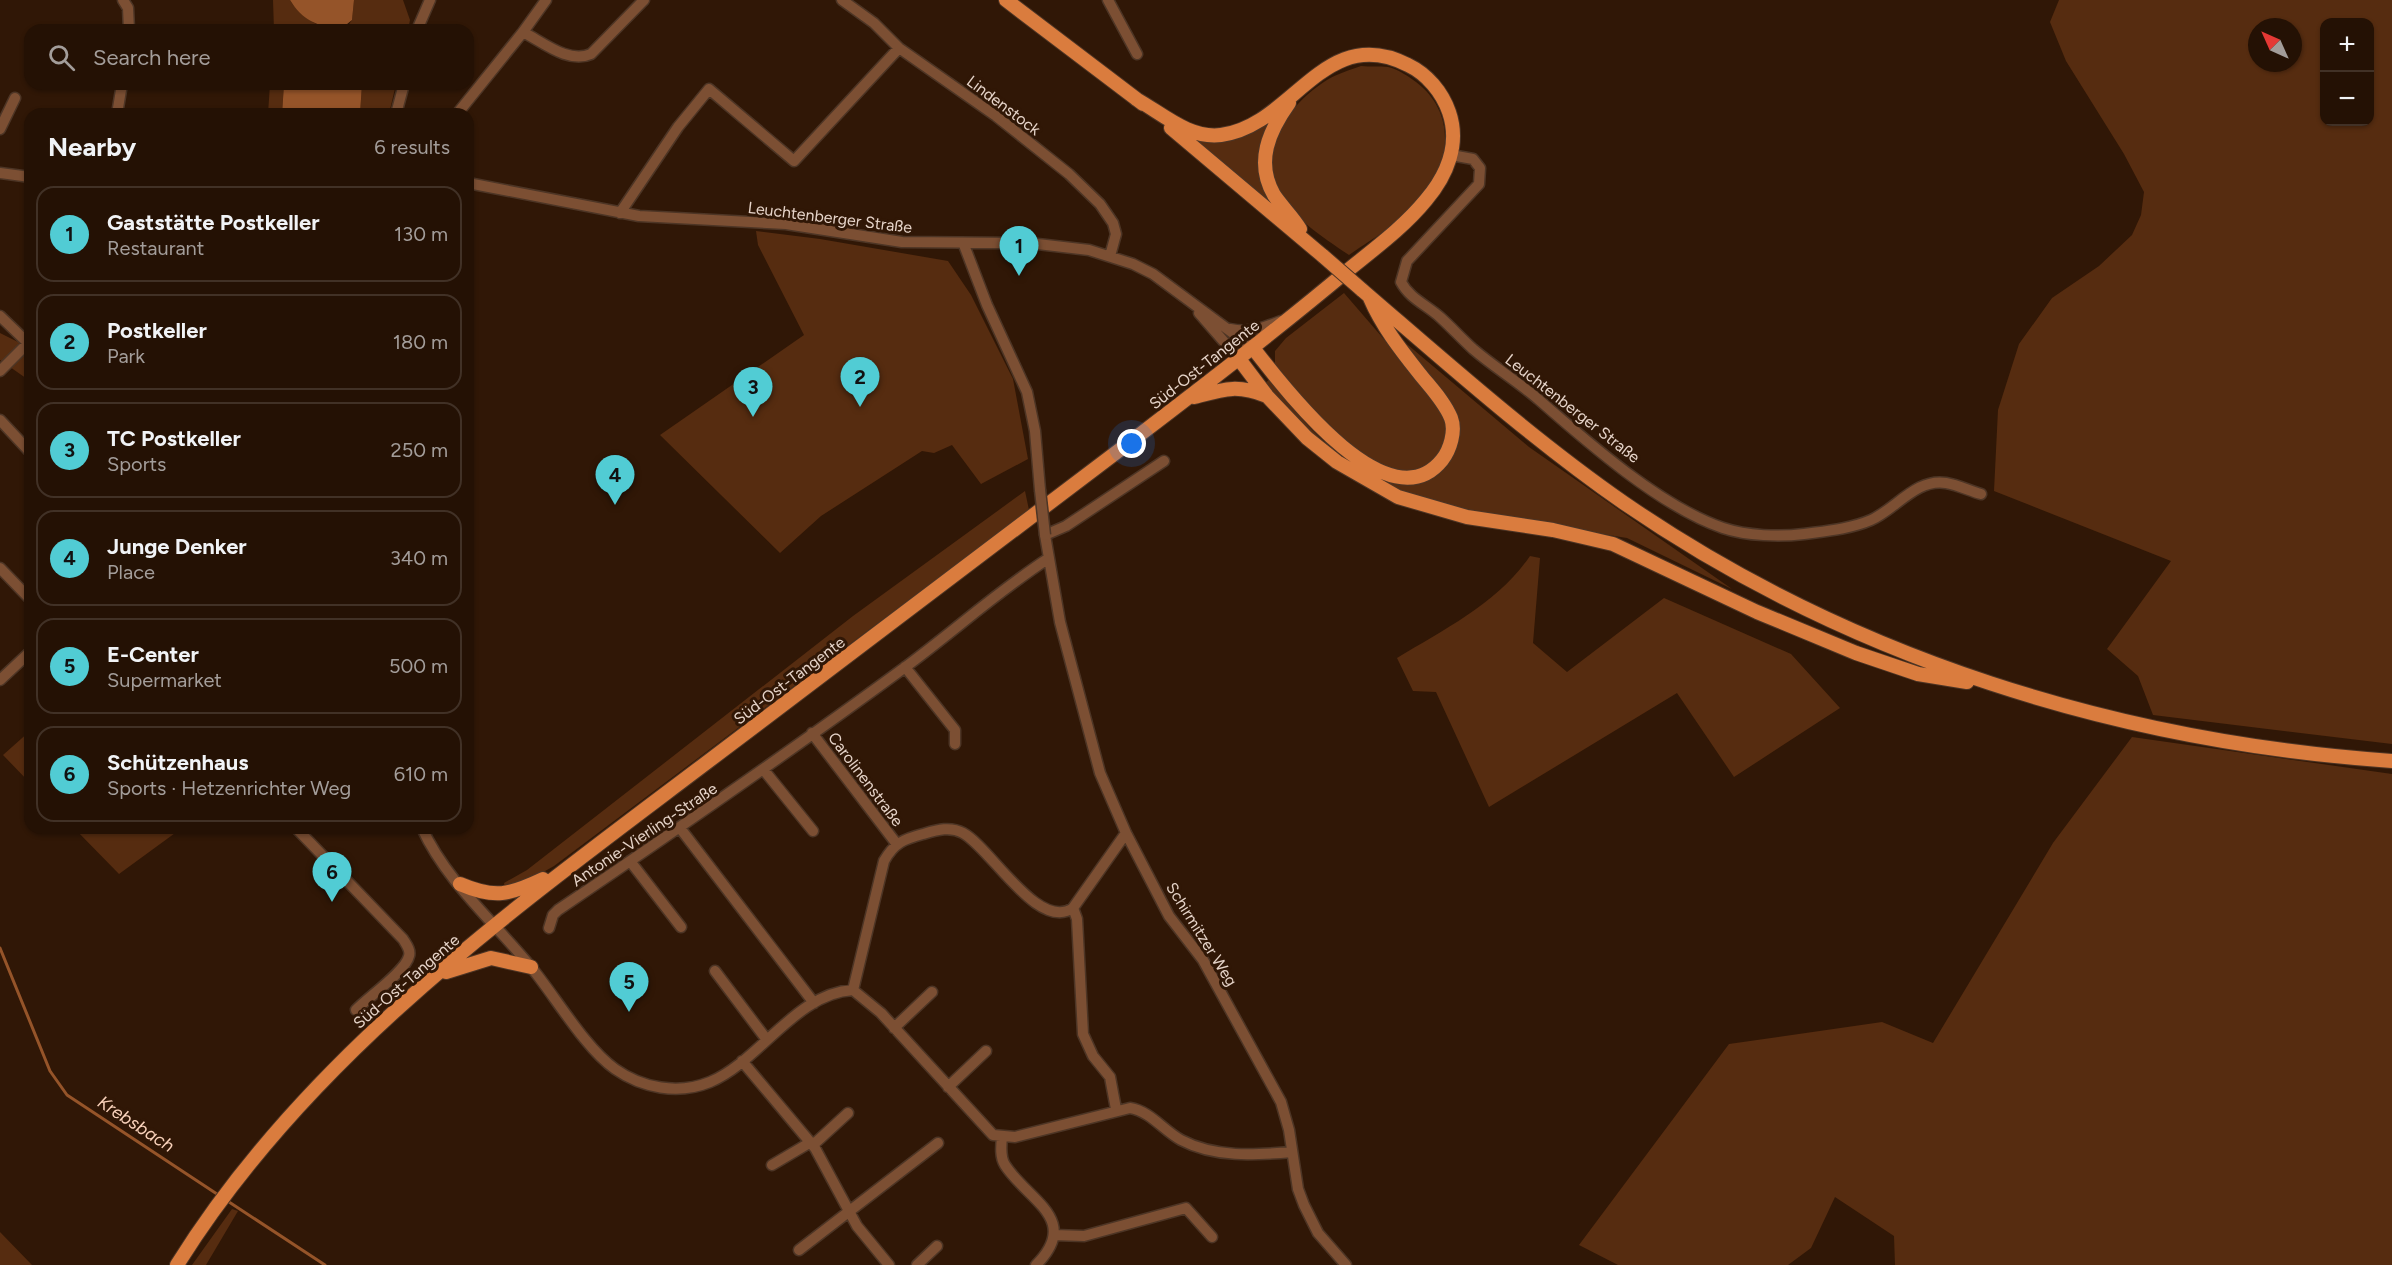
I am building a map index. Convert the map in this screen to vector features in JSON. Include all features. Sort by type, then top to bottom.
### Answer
[{"type":"main road","points":[[1006,0],[1136,99],[1544,443],[1626,504],[1786,599],[1930,664],[2054,705],[2171,732],[2263,748],[2392,761]]},
{"type":"main road","points":[[1136,99],[1197,135],[1217,136],[1254,124],[1332,63],[1356,56],[1387,57],[1413,67],[1434,85],[1447,107],[1452,130],[1451,155]]},
{"type":"main road","points":[[1299,89],[1267,139],[1265,167],[1274,194],[1311,246]]},
{"type":"main road","name":"Süd-Ost-Tangente","points":[[177,1265],[206,1220],[243,1170],[328,1075],[435,976],[561,871],[1293,316],[1424,203],[1441,179],[1451,155]]},
{"type":"main road","points":[[1253,348],[1315,424],[1347,451],[1389,474],[1414,476],[1424,474],[1443,459],[1450,446],[1453,432],[1451,418],[1439,397],[1380,321],[1365,293]]},
{"type":"main road","points":[[1239,359],[1268,396],[1307,438],[1337,462],[1398,497],[1467,517],[1584,536],[1613,544],[1757,612],[1878,660],[1938,679],[1987,684]]},
{"type":"main road","points":[[1186,399],[1235,387],[1248,388],[1268,396]]},
{"type":"main road","points":[[460,884],[479,892],[501,895],[515,892],[561,871]]},
{"type":"main road","points":[[435,976],[491,958],[531,967]]},
{"type":"street","points":[[123,0],[128,8],[129,24]]},
{"type":"street","points":[[420,24],[430,0]]},
{"type":"street","points":[[462,108],[524,32],[546,0]]},
{"type":"street","points":[[524,32],[574,58],[585,57],[591,54],[644,0]]},
{"type":"street","name":"Lindenstock","points":[[842,0],[874,23],[899,48],[996,116],[1069,174],[1108,214],[1116,234],[1110,256]]},
{"type":"street","points":[[1108,0],[1137,54]]},
{"type":"street","points":[[620,213],[659,154],[709,88],[794,161],[899,48]]},
{"type":"street","points":[[118,108],[121,90]]},
{"type":"street","points":[[398,108],[402,90]]},
{"type":"street","points":[[0,129],[15,98]]},
{"type":"street","name":"Leuchtenberger Straße","points":[[1451,155],[1473,159],[1480,168],[1479,184],[1407,261],[1401,282],[1405,290],[1438,315],[1472,348],[1538,399],[1572,430],[1663,496],[1693,515],[1723,528],[1742,532],[1803,534],[1853,526],[1872,520],[1920,487],[1931,483],[1946,483],[1981,494]]},
{"type":"street","points":[[0,173],[24,176]]},
{"type":"street","name":"Leuchtenberger Straße","points":[[474,184],[620,213],[661,218],[786,224],[902,242],[1058,245],[1110,256],[1153,274],[1253,348]]},
{"type":"street","name":"Schirmitzer Weg","points":[[964,244],[987,305],[1027,392],[1035,431],[1040,490],[1060,622],[1100,773],[1126,833],[1169,916],[1203,960],[1281,1102],[1289,1130],[1298,1189],[1310,1220],[1346,1265]]},
{"type":"street","name":"Leuchtenberger Straße","points":[[1181,293],[1239,359]]},
{"type":"street","points":[[0,316],[24,338]]},
{"type":"street","points":[[1226,328],[1244,332],[1259,330],[1293,316]]},
{"type":"street","points":[[0,371],[24,347]]},
{"type":"street","points":[[0,420],[24,446]]},
{"type":"street","points":[[1046,535],[1066,526],[1164,461]]},
{"type":"street","name":"Antonie-Vierling-Straße","points":[[549,928],[553,915],[558,910],[763,769],[905,667],[1023,575],[1049,558]]},
{"type":"street","points":[[0,568],[24,593]]},
{"type":"street","points":[[0,680],[24,658]]},
{"type":"street","points":[[905,667],[955,730],[955,744]]},
{"type":"street","name":"Carolinenstraße","points":[[812,733],[896,843]]},
{"type":"street","points":[[763,769],[813,831]]},
{"type":"street","points":[[680,828],[814,1003]]},
{"type":"street","points":[[853,990],[884,861],[896,843],[942,829],[964,833],[1037,905],[1056,913],[1065,914],[1073,908],[1126,833]]},
{"type":"street","points":[[302,834],[403,939],[409,950],[409,957],[403,966],[356,1010]]},
{"type":"street","points":[[425,834],[437,854],[460,884],[531,967],[600,1056],[631,1079],[665,1089],[680,1089],[710,1082],[742,1061],[824,996],[853,990],[866,998],[993,1135],[1015,1137],[1116,1109],[1139,1109],[1183,1141],[1214,1150],[1248,1155],[1292,1152]]},
{"type":"street","points":[[630,861],[681,927]]},
{"type":"street","points":[[1073,908],[1077,919],[1083,1034],[1093,1056],[1110,1077],[1116,1109]]},
{"type":"street","points":[[715,971],[767,1040]]},
{"type":"street","points":[[894,1028],[932,992]]},
{"type":"street","points":[[948,1087],[986,1051]]},
{"type":"street","points":[[742,1061],[812,1143],[849,1212],[877,1253],[889,1265]]},
{"type":"street","points":[[772,1165],[812,1143],[848,1113]]},
{"type":"street","points":[[1002,1137],[1001,1149],[1005,1165],[1044,1208],[1051,1219],[1054,1235],[1051,1248],[1036,1265]]},
{"type":"street","points":[[799,1250],[938,1143]]},
{"type":"street","points":[[1054,1235],[1084,1236],[1186,1208],[1212,1237]]},
{"type":"street","points":[[917,1265],[937,1246]]},
{"type":"shaded area","points":[[273,0],[290,0],[300,13],[317,24],[274,24]]},
{"type":"shaded area","points":[[290,0],[354,0],[352,20],[347,24],[318,24],[305,17]]},
{"type":"shaded area","points":[[354,0],[403,0],[409,24],[349,24],[352,20]]},
{"type":"shaded area","points":[[2059,0],[2392,0],[2392,744],[2153,715],[2138,676],[2107,649],[2171,561],[1994,491],[1998,410],[2019,344],[2052,298],[2099,266],[2132,235],[2141,215],[2144,192],[2124,154],[2066,61],[2050,22]]},
{"type":"shaded area","points":[[1361,66],[1396,69],[1428,93],[1442,118],[1445,146],[1437,175],[1414,208],[1349,255],[1308,226],[1290,208],[1276,187],[1271,171],[1270,156],[1281,126],[1302,99],[1327,80]]},
{"type":"shaded area","points":[[270,90],[284,90],[282,108],[268,108]]},
{"type":"shaded area","points":[[284,90],[362,90],[360,108],[282,108]]},
{"type":"shaded area","points":[[362,90],[395,90],[390,108],[360,108]]},
{"type":"shaded area","points":[[1273,119],[1262,144],[1273,206],[1188,136],[1213,142],[1233,140]]},
{"type":"shaded area","points":[[756,231],[820,239],[948,261],[971,295],[1013,379],[1028,459],[981,484],[952,445],[934,453],[922,451],[821,516],[780,553],[660,435],[804,335],[758,245]]},
{"type":"shaded area","points":[[1344,293],[1420,381],[1444,416],[1447,437],[1437,460],[1409,473],[1391,470],[1342,443],[1275,370],[1275,351],[1286,338]]},
{"type":"shaded area","points":[[1389,329],[1529,447],[1732,589],[1627,538],[1477,514],[1405,493],[1352,467],[1303,427],[1265,383],[1270,379],[1312,430],[1345,458],[1383,479],[1401,483],[1419,483],[1434,476],[1447,461],[1457,437]]},
{"type":"shaded area","points":[[0,333],[24,344],[24,377],[0,360]]},
{"type":"shaded area","points":[[1025,491],[1029,510],[554,866],[506,893],[504,883],[527,870],[853,616]]},
{"type":"shaded area","points":[[1530,556],[1540,558],[1533,643],[1567,672],[1664,598],[1791,654],[1840,708],[1734,777],[1677,693],[1489,807],[1436,692],[1413,691],[1397,658],[1470,614],[1487,601],[1517,573]]},
{"type":"shaded area","points":[[24,736],[24,777],[3,755]]},
{"type":"shaded area","points":[[2132,737],[2392,774],[2392,1265],[1895,1265],[1894,1236],[1835,1197],[1811,1248],[1788,1265],[1618,1265],[1579,1245],[1729,1044],[1882,1022],[1933,1043],[2053,843]]},
{"type":"shaded area","points":[[80,834],[174,834],[119,874]]},
{"type":"shaded area","points":[[232,1209],[238,1211],[206,1265],[192,1265]]},
{"type":"shaded area","points":[[0,1232],[32,1265],[0,1265]]},
{"type":"waterway","name":"Krebsbach","points":[[0,948],[50,1071],[67,1095],[220,1196]]},
{"type":"waterway","name":"Krebsbach","points":[[226,1200],[325,1265]]},
{"type":"place","name":"Gaststätte Postkeller","points":[[1019,276]]},
{"type":"place","name":"Postkeller","points":[[860,407]]},
{"type":"place","name":"TC Postkeller","points":[[753,417]]},
{"type":"place","name":"Junge Denker","points":[[615,505]]},
{"type":"place","name":"Schützenhaus","points":[[332,902]]},
{"type":"place","name":"E-Center","points":[[629,1012]]}]
